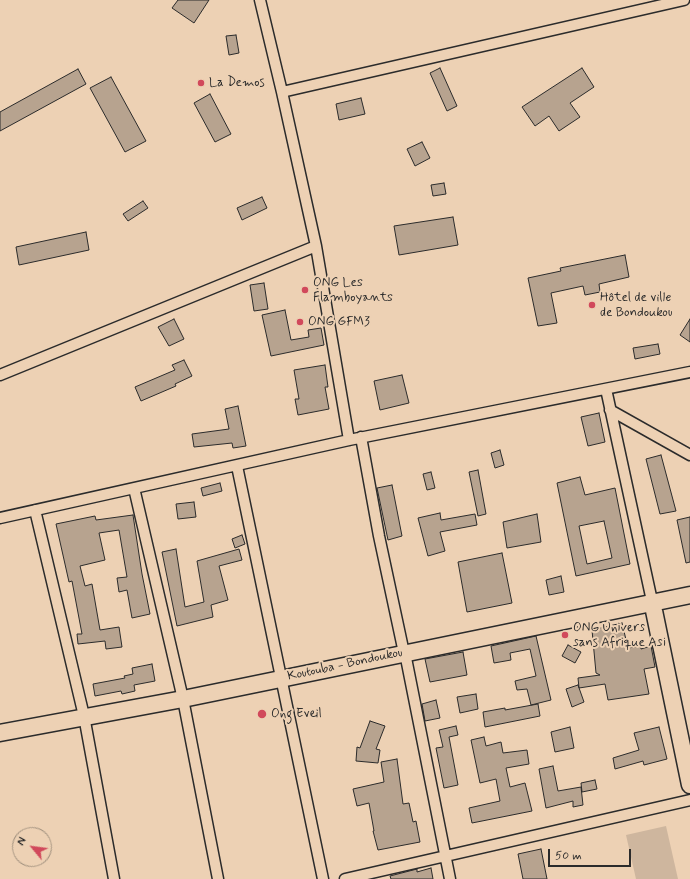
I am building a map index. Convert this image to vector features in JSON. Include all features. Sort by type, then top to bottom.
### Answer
[{"type":"main road","name":"Koutouba - Bondoukou","points":[[0,733],[84,716],[183,699],[652,601],[690,595]]},
{"type":"main road","points":[[652,601],[690,785]]},
{"type":"street","points":[[260,0],[316,246],[349,440]]},
{"type":"street","points":[[282,92],[684,0]]},
{"type":"street","points":[[0,375],[316,246]]},
{"type":"street","points":[[0,518],[361,437],[690,372]]},
{"type":"street","points":[[606,389],[652,601]]},
{"type":"street","points":[[610,410],[690,455]]},
{"type":"street","points":[[361,437],[379,536],[450,879]]},
{"type":"street","points":[[237,466],[323,879]]},
{"type":"street","points":[[134,488],[183,699],[218,879]]},
{"type":"street","points":[[36,510],[84,716],[114,879]]},
{"type":"street","points":[[345,879],[690,800]]},
{"type":"shaded area","points":[[666,826],[678,879],[636,879],[626,835]]},
{"type":"building","points":[[178,0],[209,0],[194,23],[172,8]]},
{"type":"building","points":[[236,35],[239,53],[229,55],[226,36]]},
{"type":"building","points":[[440,68],[457,106],[447,111],[430,73]]},
{"type":"building","points":[[582,68],[594,87],[570,103],[580,117],[559,131],[549,116],[535,126],[522,107]]},
{"type":"building","points":[[78,69],[86,84],[0,131],[0,112]]},
{"type":"building","points":[[111,77],[146,141],[125,152],[90,88]]},
{"type":"building","points":[[210,94],[231,134],[215,142],[194,103]]},
{"type":"building","points":[[361,98],[365,114],[339,120],[336,104]]},
{"type":"building","points":[[422,142],[430,158],[415,166],[407,149]]},
{"type":"building","points":[[444,183],[446,194],[433,196],[431,185]]},
{"type":"building","points":[[262,197],[267,208],[242,220],[237,208]]},
{"type":"building","points":[[143,201],[148,208],[128,221],[123,214]]},
{"type":"building","points":[[453,217],[458,245],[399,255],[394,226]]},
{"type":"building","points":[[86,232],[89,250],[19,265],[16,247]]},
{"type":"building","points":[[625,255],[629,277],[599,284],[600,292],[585,295],[583,286],[551,293],[557,323],[538,326],[528,278],[561,271],[560,268]]},
{"type":"building","points":[[264,283],[268,309],[254,311],[250,285]]},
{"type":"building","points":[[285,310],[291,340],[309,337],[308,330],[321,328],[324,345],[271,356],[262,315]]},
{"type":"building","points":[[174,319],[184,339],[169,346],[158,327]]},
{"type":"building","points":[[690,319],[690,342],[680,335]]},
{"type":"building","points":[[658,344],[660,354],[635,359],[633,348]]},
{"type":"building","points":[[184,360],[192,376],[175,384],[176,386],[141,401],[135,387],[175,370],[172,365]]},
{"type":"building","points":[[325,365],[328,387],[325,387],[329,409],[298,415],[295,399],[299,399],[294,370]]},
{"type":"building","points":[[402,375],[409,403],[380,410],[374,381]]},
{"type":"building","points":[[238,406],[246,446],[233,448],[232,443],[194,447],[192,434],[229,429],[225,409]]},
{"type":"building","points":[[599,413],[605,442],[588,446],[581,417]]},
{"type":"building","points":[[500,450],[504,465],[495,468],[491,453]]},
{"type":"building","points":[[661,455],[676,511],[660,514],[646,459]]},
{"type":"building","points":[[478,470],[486,514],[478,516],[469,472]]},
{"type":"building","points":[[431,472],[435,488],[427,490],[423,474]]},
{"type":"building","points":[[580,477],[585,495],[615,488],[630,564],[576,576],[557,483]],"holes":[[[604,521],[612,558],[587,564],[579,526]]]},
{"type":"building","points":[[220,483],[222,491],[203,496],[201,488]]},
{"type":"building","points":[[392,485],[402,536],[388,540],[377,488]]},
{"type":"building","points":[[194,502],[196,517],[178,519],[176,504]]},
{"type":"building","points":[[440,513],[441,520],[475,514],[477,525],[440,532],[445,551],[428,556],[418,518]]},
{"type":"building","points":[[537,514],[541,542],[507,548],[503,522]]},
{"type":"building","points":[[133,515],[150,614],[132,618],[127,590],[119,592],[117,578],[127,577],[119,530],[99,533],[105,560],[80,566],[85,586],[92,584],[100,630],[119,627],[122,647],[106,649],[105,641],[78,644],[77,634],[82,634],[72,581],[69,582],[56,524],[95,516],[96,520]]},
{"type":"building","points":[[690,517],[690,562],[686,563],[677,520]]},
{"type":"building","points":[[242,535],[245,544],[235,548],[232,539]]},
{"type":"building","points":[[176,549],[185,607],[204,602],[197,561],[239,549],[242,560],[219,566],[228,600],[211,605],[213,617],[177,626],[162,552]]},
{"type":"building","points":[[502,553],[512,603],[467,612],[458,562]]},
{"type":"building","points":[[561,576],[564,592],[549,595],[546,580]]},
{"type":"building","points":[[622,623],[628,648],[641,646],[641,649],[651,646],[655,667],[644,669],[649,694],[608,700],[605,684],[579,688],[578,678],[600,675],[596,673],[592,630]]},
{"type":"building","points":[[536,636],[551,700],[531,705],[527,689],[517,690],[515,681],[536,676],[530,649],[510,653],[511,660],[494,663],[491,646]]},
{"type":"building","points":[[568,645],[581,652],[575,663],[562,656]]},
{"type":"building","points":[[463,652],[467,675],[430,682],[425,659]]},
{"type":"building","points":[[152,664],[155,681],[134,685],[135,691],[122,694],[121,691],[95,696],[93,684],[125,678],[124,676],[133,674],[132,668]]},
{"type":"building","points":[[578,685],[584,702],[572,707],[566,689]]},
{"type":"building","points":[[476,694],[478,709],[460,713],[457,697]]},
{"type":"building","points":[[436,700],[440,718],[425,721],[422,704]]},
{"type":"building","points":[[538,704],[540,716],[485,727],[483,712]]},
{"type":"building","points":[[370,721],[385,726],[376,749],[380,750],[378,763],[356,761],[357,747],[360,748]]},
{"type":"building","points":[[456,726],[458,735],[449,737],[458,785],[444,788],[436,748],[443,747],[439,730]]},
{"type":"building","points":[[570,727],[574,748],[555,752],[551,732]]},
{"type":"building","points":[[659,727],[667,759],[644,765],[643,761],[615,769],[613,758],[639,750],[634,733]]},
{"type":"building","points":[[484,737],[486,746],[501,742],[503,753],[527,750],[529,764],[506,768],[510,787],[525,783],[532,811],[472,823],[469,808],[500,801],[496,779],[480,783],[471,740]]},
{"type":"building","points":[[397,759],[403,804],[409,803],[413,822],[416,821],[420,842],[378,850],[373,831],[369,803],[357,806],[353,789],[384,782],[381,762]]},
{"type":"building","points":[[553,766],[558,791],[581,787],[583,805],[573,807],[573,801],[546,808],[539,769]]},
{"type":"building","points":[[595,780],[597,789],[582,792],[581,783]]},
{"type":"building","points":[[541,849],[547,879],[523,879],[518,854]]},
{"type":"building","points":[[431,868],[433,879],[391,879],[390,876],[417,869],[417,872]]},
{"type":"place","name":"La Demos","points":[[201,83]]},
{"type":"place","name":"ONG Les Flamboyants","points":[[305,290]]},
{"type":"place","name":"Hôtel de ville de Bondoukou","points":[[592,305]]},
{"type":"place","name":"ONG GFM3","points":[[300,322]]},
{"type":"place","name":"ONG Univers sans Afrique Asi","points":[[565,635]]},
{"type":"place","name":"Ong Eveil","points":[[262,714]]}]
